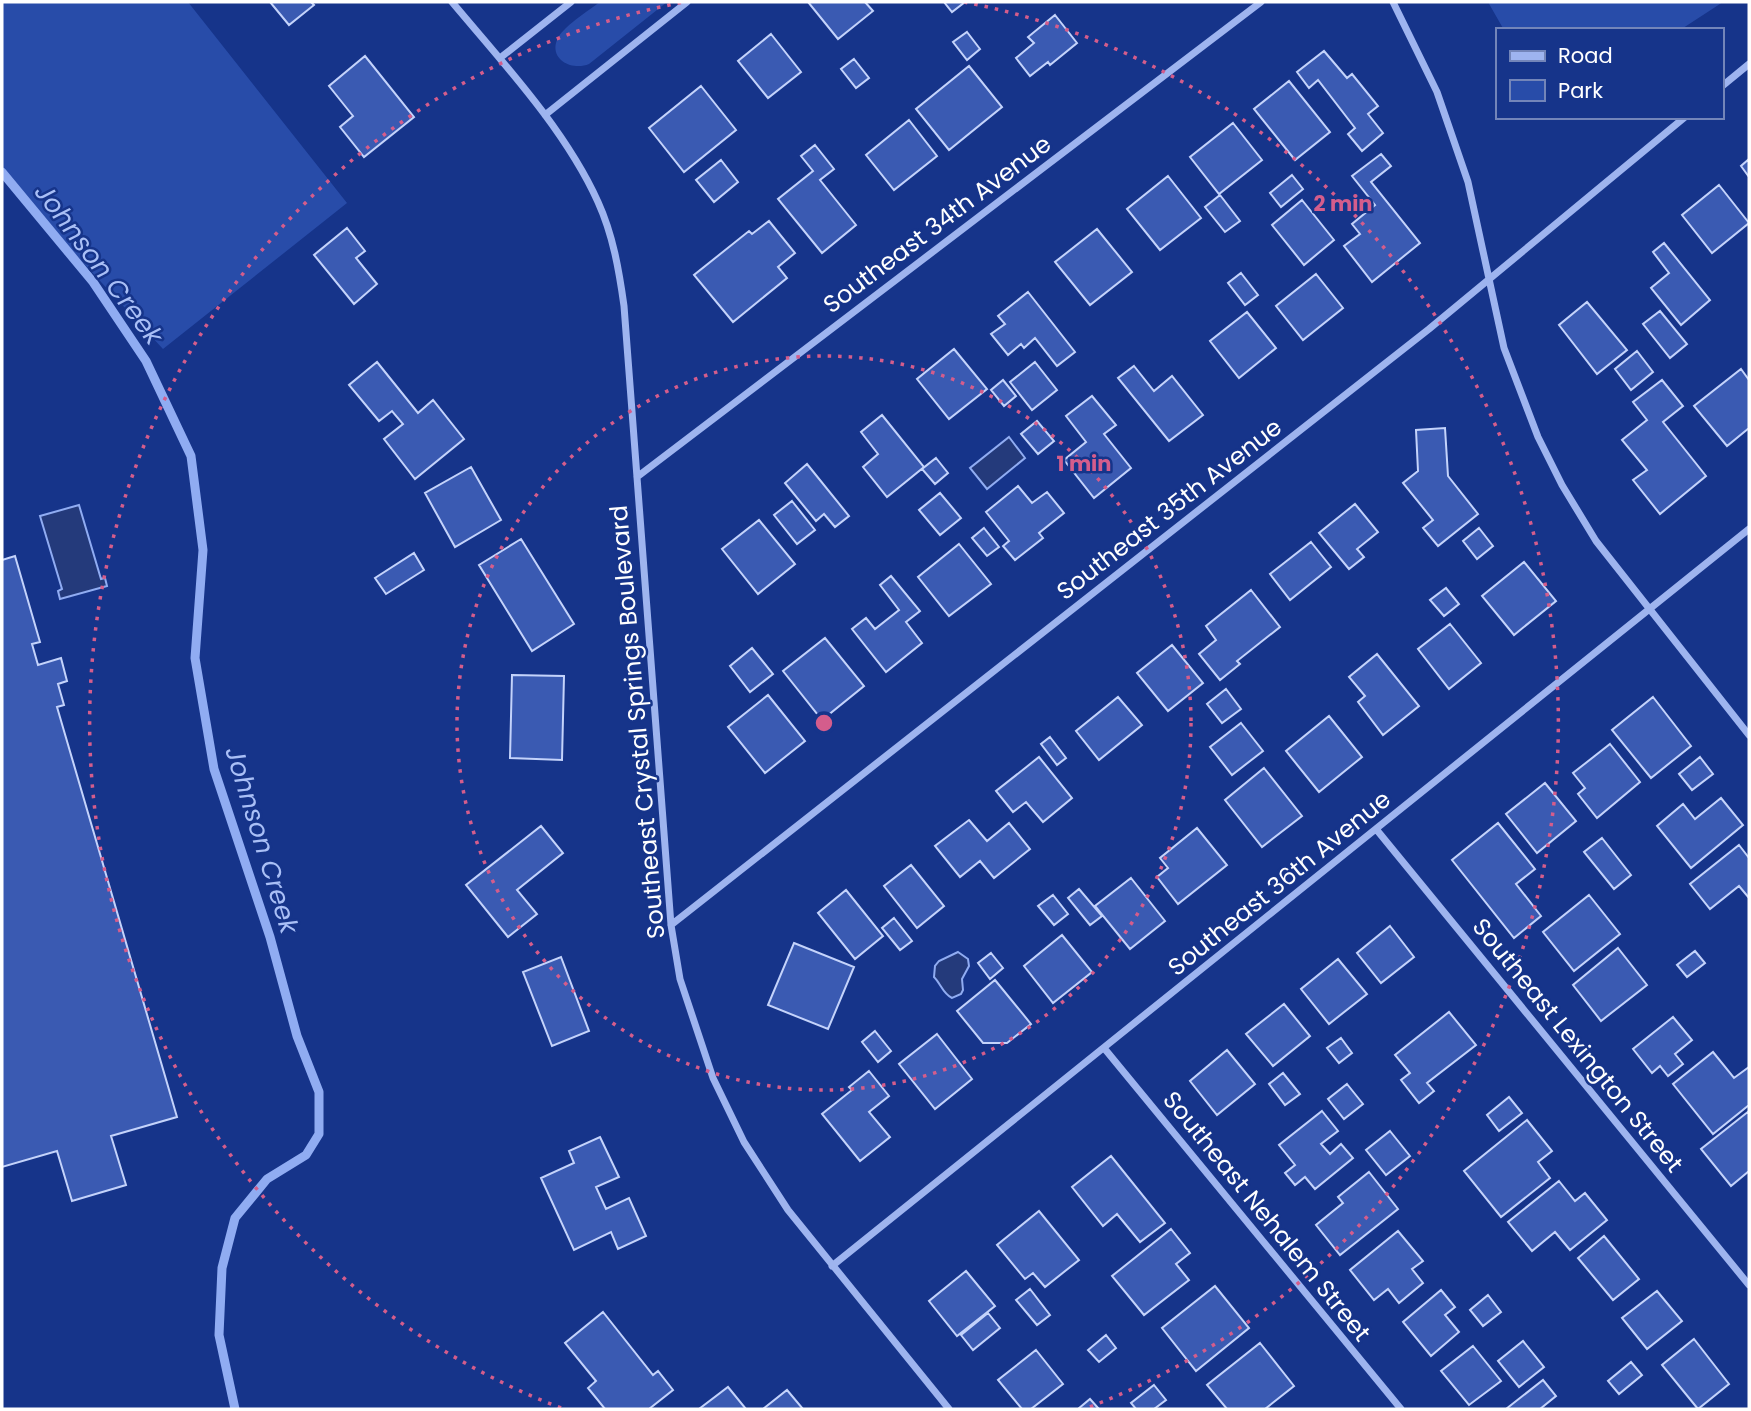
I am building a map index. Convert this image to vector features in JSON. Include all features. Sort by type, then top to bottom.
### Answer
[{"type":"street","name":"Southeast Crystal Springs Boulevard","points":[[452,2],[545,115],[586,178],[608,226],[619,267],[671,925],[680,979],[713,1078],[744,1142],[788,1210],[949,1409]]},
{"type":"street","points":[[500,58],[571,2]]},
{"type":"street","points":[[545,115],[687,2]]},
{"type":"street","name":"Southeast 34th Avenue","points":[[637,477],[1261,2]]},
{"type":"street","points":[[1393,2],[1437,92],[1468,182],[1504,348],[1538,437],[1562,485],[1596,541],[1648,610],[1749,734]]},
{"type":"street","points":[[1723,85],[1749,64]]},
{"type":"street","name":"Southeast 35th Avenue","points":[[671,925],[1418,338],[1683,119]]},
{"type":"street","name":"Southeast 36th Avenue","points":[[832,1266],[1749,529]]},
{"type":"street","name":"Southeast Lexington Street","points":[[1376,829],[1749,1285]]},
{"type":"street","name":"Southeast Nehalem Street","points":[[1104,1048],[1401,1409]]},
{"type":"green space","points":[[2,2],[188,2],[347,203],[163,349],[2,175]]},
{"type":"green space","points":[[600,2],[667,2],[589,64],[576,66],[564,62],[556,53],[555,47],[560,35]]},
{"type":"green space","points":[[1488,2],[1723,2],[1683,28],[1503,28]]},
{"type":"shaded area","points":[[1009,437],[1025,458],[987,489],[970,468]]},
{"type":"shaded area","points":[[79,505],[101,579],[105,578],[107,586],[60,599],[58,591],[62,589],[40,516]]},
{"type":"shaded area","points":[[958,952],[968,959],[969,966],[962,979],[961,994],[952,998],[934,977],[935,966],[939,961]]},
{"type":"building","points":[[270,2],[311,2],[314,5],[289,25]]},
{"type":"building","points":[[808,2],[865,2],[873,11],[838,39]]},
{"type":"building","points":[[944,2],[965,2],[952,12]]},
{"type":"building","points":[[1055,15],[1077,43],[1050,65],[1048,62],[1030,76],[1016,58],[1034,43],[1028,37]]},
{"type":"building","points":[[967,32],[980,49],[967,60],[953,42]]},
{"type":"building","points":[[771,34],[801,72],[768,98],[738,61]]},
{"type":"building","points":[[1324,51],[1347,78],[1352,74],[1378,106],[1368,114],[1383,133],[1362,151],[1348,134],[1355,128],[1318,80],[1309,88],[1297,72]]},
{"type":"building","points":[[365,56],[414,117],[364,157],[340,127],[353,116],[329,86]]},
{"type":"building","points":[[854,59],[869,78],[856,88],[841,69]]},
{"type":"building","points":[[969,66],[1002,107],[949,150],[916,109]]},
{"type":"building","points":[[1289,81],[1330,132],[1295,160],[1254,109]]},
{"type":"building","points":[[701,86],[736,130],[684,172],[649,128]]},
{"type":"building","points":[[909,120],[937,156],[894,190],[866,155]]},
{"type":"building","points":[[1233,123],[1262,160],[1219,194],[1190,157]]},
{"type":"building","points":[[815,145],[834,169],[820,180],[856,225],[822,253],[778,199],[813,171],[801,156]]},
{"type":"building","points":[[1381,154],[1391,166],[1371,182],[1420,243],[1372,282],[1344,246],[1360,234],[1352,224],[1375,205],[1352,176]]},
{"type":"building","points":[[1749,159],[1749,177],[1741,166]]},
{"type":"building","points":[[721,160],[738,182],[714,202],[696,180]]},
{"type":"building","points":[[1292,175],[1303,189],[1281,207],[1270,193]]},
{"type":"building","points":[[1168,176],[1201,218],[1160,250],[1127,209]]},
{"type":"building","points":[[1719,185],[1749,223],[1712,253],[1682,215]]},
{"type":"building","points":[[1220,195],[1240,221],[1225,232],[1205,207]]},
{"type":"building","points":[[1302,200],[1334,240],[1304,265],[1272,225]]},
{"type":"building","points":[[769,221],[795,253],[778,267],[787,278],[733,322],[694,275],[749,231],[752,234]]},
{"type":"building","points":[[347,228],[365,251],[356,258],[377,284],[354,304],[314,255]]},
{"type":"building","points":[[1097,229],[1132,272],[1090,305],[1055,262]]},
{"type":"building","points":[[1664,243],[1710,300],[1681,325],[1651,288],[1669,273],[1653,252]]},
{"type":"building","points":[[1241,273],[1258,295],[1245,305],[1228,283]]},
{"type":"building","points":[[1316,274],[1343,308],[1303,340],[1276,306]]},
{"type":"building","points":[[1028,292],[1075,352],[1057,366],[1035,338],[1024,348],[1021,344],[1008,355],[991,334],[1005,324],[998,316]]},
{"type":"building","points":[[1587,302],[1627,350],[1597,374],[1559,325]]},
{"type":"building","points":[[1660,311],[1687,344],[1670,358],[1643,324]]},
{"type":"building","points":[[1247,312],[1276,348],[1239,378],[1210,341]]},
{"type":"building","points":[[954,349],[987,389],[949,419],[917,379]]},
{"type":"building","points":[[1637,351],[1653,372],[1631,390],[1615,369]]},
{"type":"building","points":[[377,362],[418,413],[433,400],[464,439],[415,479],[384,439],[403,424],[392,411],[379,421],[349,385]]},
{"type":"building","points":[[1035,362],[1057,390],[1032,410],[1010,382]]},
{"type":"building","points":[[1134,366],[1154,391],[1172,376],[1203,415],[1169,441],[1118,378]]},
{"type":"building","points":[[1741,369],[1749,380],[1749,428],[1727,446],[1694,406]]},
{"type":"building","points":[[1003,380],[1016,396],[1004,406],[991,390]]},
{"type":"building","points":[[1662,380],[1683,406],[1663,422],[1706,476],[1660,514],[1633,480],[1647,470],[1622,440],[1647,420],[1633,402]]},
{"type":"building","points":[[1092,396],[1116,425],[1104,434],[1131,468],[1094,498],[1064,460],[1086,442],[1066,416]]},
{"type":"building","points":[[882,415],[924,467],[887,497],[863,467],[878,454],[861,432]]},
{"type":"building","points":[[1037,421],[1054,441],[1038,454],[1021,434]]},
{"type":"building","points":[[1445,428],[1448,476],[1478,514],[1438,546],[1423,528],[1433,520],[1403,483],[1418,471],[1416,430]]},
{"type":"building","points":[[936,458],[948,473],[935,484],[922,469]]},
{"type":"building","points":[[807,464],[849,516],[835,527],[824,514],[816,521],[785,483]]},
{"type":"building","points":[[471,467],[501,520],[455,547],[425,493]]},
{"type":"building","points":[[1018,486],[1032,503],[1047,492],[1064,513],[1039,533],[1043,538],[1015,560],[1003,546],[1009,541],[986,512]]},
{"type":"building","points":[[940,493],[961,518],[940,535],[919,510]]},
{"type":"building","points":[[792,501],[815,530],[797,544],[774,515]]},
{"type":"building","points":[[1355,504],[1378,532],[1357,549],[1364,557],[1349,569],[1319,533]]},
{"type":"building","points":[[759,520],[795,564],[758,594],[722,549]]},
{"type":"building","points":[[984,528],[999,547],[987,556],[972,538]]},
{"type":"building","points":[[1479,528],[1493,546],[1477,559],[1463,541]]},
{"type":"building","points":[[521,539],[574,624],[532,651],[479,565]]},
{"type":"building","points":[[1311,542],[1331,567],[1290,600],[1270,574]]},
{"type":"building","points":[[959,544],[991,584],[949,616],[918,577]]},
{"type":"building","points":[[414,553],[424,570],[386,594],[375,578]]},
{"type":"building","points":[[15,556],[40,642],[32,644],[38,665],[61,658],[67,681],[58,684],[64,705],[57,707],[177,1117],[111,1136],[126,1185],[72,1201],[57,1151],[2,1167],[2,560]]},
{"type":"building","points":[[1524,562],[1556,601],[1514,635],[1482,596]]},
{"type":"building","points":[[891,576],[920,611],[906,622],[922,643],[886,672],[852,629],[866,618],[875,629],[899,610],[880,585]]},
{"type":"building","points":[[1446,588],[1459,604],[1444,616],[1430,600]]},
{"type":"building","points":[[1251,590],[1280,627],[1237,661],[1240,664],[1220,680],[1199,654],[1216,640],[1206,626]]},
{"type":"building","points":[[1450,624],[1481,663],[1449,689],[1418,649]]},
{"type":"building","points":[[825,638],[864,686],[822,720],[783,671]]},
{"type":"building","points":[[1172,645],[1203,683],[1168,711],[1137,673]]},
{"type":"building","points":[[752,648],[773,674],[750,692],[730,666]]},
{"type":"building","points":[[1377,654],[1419,706],[1383,735],[1358,702],[1365,696],[1349,677]]},
{"type":"building","points":[[512,675],[564,676],[562,760],[510,758]]},
{"type":"building","points":[[1226,689],[1241,709],[1222,723],[1207,704]]},
{"type":"building","points":[[768,695],[805,741],[765,773],[728,727]]},
{"type":"building","points":[[1118,697],[1142,725],[1099,760],[1076,731]]},
{"type":"building","points":[[1653,697],[1691,746],[1651,778],[1612,730]]},
{"type":"building","points":[[1329,716],[1362,757],[1319,792],[1286,751]]},
{"type":"building","points":[[1241,723],[1263,751],[1232,775],[1210,747]]},
{"type":"building","points":[[1050,737],[1066,758],[1057,765],[1041,744]]},
{"type":"building","points":[[1610,744],[1640,782],[1597,818],[1578,794],[1585,788],[1573,773]]},
{"type":"building","points":[[1039,757],[1072,798],[1043,822],[1026,802],[1013,812],[996,791]]},
{"type":"building","points":[[1700,757],[1713,774],[1692,790],[1679,774]]},
{"type":"building","points":[[1264,768],[1302,816],[1262,847],[1225,800]]},
{"type":"building","points":[[1545,783],[1576,821],[1537,853],[1506,814]]},
{"type":"building","points":[[1721,798],[1743,825],[1691,868],[1657,826],[1683,804],[1695,819]]},
{"type":"building","points":[[969,820],[987,841],[1009,823],[1030,849],[994,878],[980,861],[960,877],[935,846]]},
{"type":"building","points":[[1498,823],[1535,869],[1516,884],[1541,916],[1514,938],[1452,860]]},
{"type":"building","points":[[541,826],[563,853],[517,890],[537,914],[508,937],[466,885]]},
{"type":"building","points":[[1197,828],[1227,865],[1178,904],[1157,877],[1168,868],[1160,858]]},
{"type":"building","points":[[1602,838],[1631,875],[1614,889],[1584,852]]},
{"type":"building","points":[[1739,845],[1749,858],[1749,898],[1739,886],[1710,909],[1690,884]]},
{"type":"building","points":[[911,865],[944,906],[917,928],[884,886]]},
{"type":"building","points":[[1131,878],[1165,921],[1130,949],[1095,906]]},
{"type":"building","points":[[1079,889],[1102,916],[1090,925],[1068,898]]},
{"type":"building","points":[[846,890],[883,936],[855,959],[818,913]]},
{"type":"building","points":[[1053,895],[1068,914],[1054,925],[1038,906]]},
{"type":"building","points":[[1589,895],[1620,934],[1574,971],[1543,932]]},
{"type":"building","points":[[894,918],[912,941],[900,950],[882,928]]},
{"type":"building","points":[[1390,926],[1414,957],[1381,983],[1357,953]]},
{"type":"building","points":[[1062,935],[1092,972],[1053,1003],[1024,966]]},
{"type":"building","points":[[794,943],[854,967],[828,1029],[768,1005]]},
{"type":"building","points":[[1618,948],[1647,985],[1601,1021],[1573,985]]},
{"type":"building","points":[[1695,951],[1705,963],[1687,977],[1677,965]]},
{"type":"building","points":[[991,953],[1003,968],[990,979],[978,963]]},
{"type":"building","points":[[561,957],[589,1031],[552,1046],[523,972]]},
{"type":"building","points":[[1338,959],[1367,994],[1329,1024],[1301,989]]},
{"type":"building","points":[[995,980],[1031,1024],[1007,1043],[983,1043],[957,1011]]},
{"type":"building","points":[[1284,1004],[1310,1036],[1273,1066],[1246,1034]]},
{"type":"building","points":[[1449,1012],[1476,1045],[1427,1083],[1434,1091],[1419,1103],[1401,1080],[1410,1073],[1395,1055]]},
{"type":"building","points":[[1673,1017],[1692,1040],[1675,1054],[1683,1064],[1668,1076],[1660,1066],[1652,1073],[1633,1049]]},
{"type":"building","points":[[875,1031],[891,1051],[878,1062],[862,1042]]},
{"type":"building","points":[[937,1034],[972,1079],[935,1109],[899,1064]]},
{"type":"building","points":[[1341,1038],[1352,1053],[1339,1063],[1327,1048]]},
{"type":"building","points":[[1227,1050],[1255,1084],[1217,1115],[1190,1081]]},
{"type":"building","points":[[1713,1052],[1734,1078],[1749,1067],[1749,1105],[1713,1134],[1673,1084]]},
{"type":"building","points":[[869,1071],[889,1096],[869,1112],[890,1137],[860,1161],[822,1114],[852,1090],[849,1087]]},
{"type":"building","points":[[1283,1073],[1300,1094],[1285,1105],[1269,1084]]},
{"type":"building","points":[[1347,1084],[1363,1104],[1344,1119],[1328,1099]]},
{"type":"building","points":[[1509,1097],[1522,1113],[1499,1131],[1487,1115]]},
{"type":"building","points":[[1322,1111],[1338,1131],[1321,1144],[1330,1154],[1341,1144],[1353,1158],[1315,1189],[1305,1177],[1295,1185],[1285,1173],[1295,1165],[1279,1145]]},
{"type":"building","points":[[1749,1111],[1749,1171],[1731,1186],[1701,1149]]},
{"type":"building","points":[[1527,1120],[1552,1151],[1538,1162],[1550,1178],[1501,1217],[1464,1171]]},
{"type":"building","points":[[1390,1131],[1410,1156],[1386,1175],[1366,1150]]},
{"type":"building","points":[[600,1137],[619,1177],[596,1187],[606,1209],[629,1198],[646,1236],[618,1249],[611,1232],[574,1250],[541,1178],[574,1163],[569,1151]]},
{"type":"building","points":[[1111,1156],[1165,1223],[1140,1242],[1117,1214],[1103,1226],[1072,1187]]},
{"type":"building","points":[[1369,1172],[1398,1209],[1340,1255],[1316,1225],[1343,1203],[1338,1197]]},
{"type":"building","points":[[1559,1181],[1575,1201],[1585,1193],[1607,1220],[1570,1250],[1555,1232],[1532,1251],[1508,1222]]},
{"type":"building","points":[[1039,1211],[1079,1260],[1045,1287],[1033,1273],[1025,1279],[997,1245]]},
{"type":"building","points":[[1171,1229],[1190,1253],[1176,1264],[1189,1280],[1144,1315],[1112,1276]]},
{"type":"building","points":[[1398,1231],[1423,1261],[1412,1269],[1423,1283],[1399,1303],[1388,1289],[1374,1300],[1350,1270]]},
{"type":"building","points":[[1604,1236],[1639,1279],[1613,1300],[1578,1258]]},
{"type":"building","points":[[966,1271],[995,1306],[957,1336],[929,1301]]},
{"type":"building","points":[[1215,1286],[1249,1328],[1196,1371],[1162,1328]]},
{"type":"building","points":[[1030,1289],[1050,1315],[1037,1325],[1016,1300]]},
{"type":"building","points":[[1441,1290],[1455,1307],[1445,1315],[1459,1332],[1431,1356],[1403,1322]]},
{"type":"building","points":[[1657,1291],[1682,1321],[1647,1349],[1622,1318]]},
{"type":"building","points":[[1488,1295],[1501,1312],[1483,1326],[1470,1310]]},
{"type":"building","points":[[603,1312],[653,1375],[658,1371],[673,1390],[649,1409],[605,1409],[588,1388],[596,1381],[565,1343]]},
{"type":"building","points":[[988,1313],[1000,1328],[973,1350],[961,1335]]},
{"type":"building","points":[[1106,1335],[1116,1348],[1099,1362],[1088,1350]]},
{"type":"building","points":[[1694,1339],[1729,1384],[1698,1409],[1662,1365]]},
{"type":"building","points":[[1523,1341],[1544,1367],[1519,1387],[1498,1361]]},
{"type":"building","points":[[1260,1343],[1294,1386],[1265,1409],[1227,1409],[1207,1385]]},
{"type":"building","points":[[1473,1346],[1501,1381],[1469,1405],[1441,1371]]},
{"type":"building","points":[[1036,1350],[1063,1384],[1031,1409],[1022,1409],[998,1380]]},
{"type":"building","points":[[1631,1362],[1642,1375],[1619,1394],[1608,1381]]},
{"type":"building","points":[[1543,1380],[1556,1396],[1540,1409],[1506,1409]]},
{"type":"building","points":[[1154,1385],[1166,1400],[1154,1409],[1136,1409],[1131,1403]]},
{"type":"building","points":[[728,1387],[746,1409],[699,1409]]},
{"type":"building","points":[[787,1390],[803,1409],[763,1409]]},
{"type":"building","points":[[1090,1399],[1099,1409],[1078,1409]]},
{"type":"waterway","name":"Johnson Creek","points":[[2,172],[93,282],[146,361],[191,456],[203,550],[195,658],[214,769],[270,937],[297,1036],[319,1092],[319,1134],[306,1155],[267,1179],[235,1218],[222,1268],[219,1335],[235,1409]]}]
